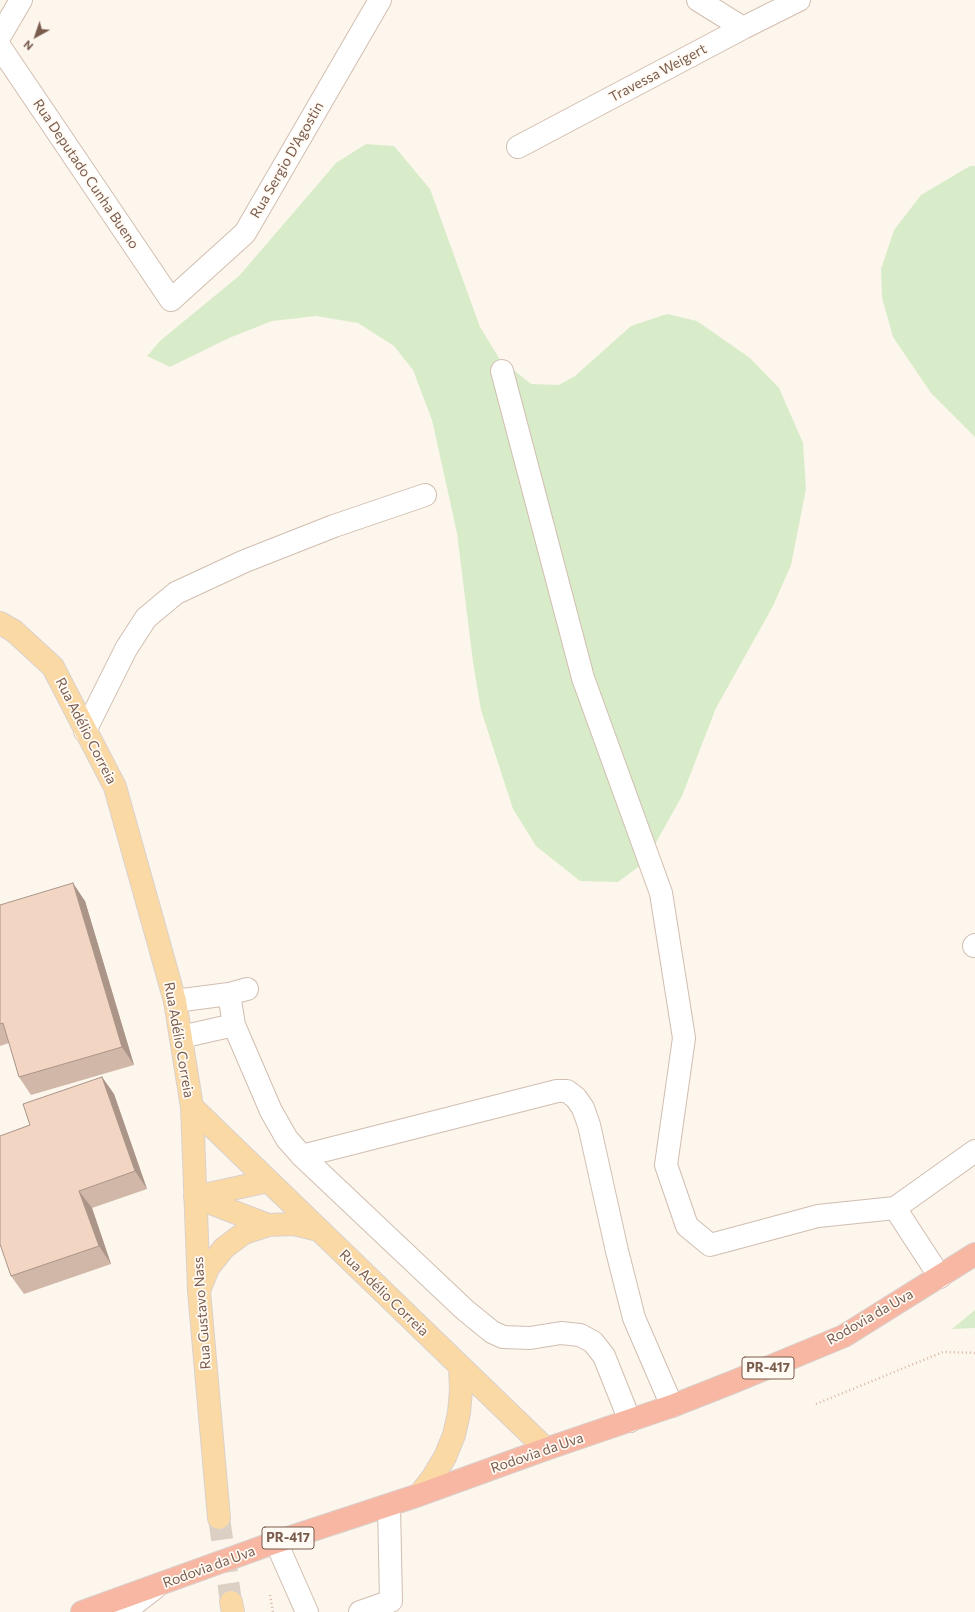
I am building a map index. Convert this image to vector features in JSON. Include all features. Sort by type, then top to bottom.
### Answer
[{"type":"highway","name":"Rodovia da Uva","points":[[82,1612],[276,1542],[419,1495],[546,1449],[672,1406],[844,1336],[975,1254]]},
{"type":"main road","name":"Rua Adélio Correia","points":[[5,631],[54,668],[85,732],[115,787],[175,1001],[192,1107],[546,1449]]},
{"type":"main road","name":"Rua Gustavo Nass","points":[[192,1107],[199,1291],[219,1518]]},
{"type":"main road","points":[[195,1197],[268,1181]]},
{"type":"main road","points":[[195,1197],[268,1225]]},
{"type":"main road","points":[[199,1291],[208,1268],[224,1248],[244,1233],[268,1225],[294,1224],[319,1230]]},
{"type":"main road","points":[[419,1495],[433,1477],[445,1457],[454,1435],[459,1413],[461,1390],[460,1366]]},
{"type":"street","points":[[0,36],[21,0]]},
{"type":"street","name":"Rua Sergio D'Agostin","points":[[171,300],[245,233],[380,0]]},
{"type":"street","points":[[698,0],[743,28]]},
{"type":"street","name":"Travessa Weigert","points":[[518,147],[799,0]]},
{"type":"street","name":"Rua Deputado Cunha Bueno","points":[[0,47],[171,300]]},
{"type":"street","points":[[502,371],[583,678],[661,893],[684,1038],[666,1165],[686,1226],[710,1245],[818,1216],[895,1208],[975,1151]]},
{"type":"street","points":[[85,732],[126,649],[146,618],[176,594],[245,561],[334,526],[425,495]]},
{"type":"street","points":[[175,1001],[238,992],[234,1025],[271,1111],[287,1139],[302,1156],[479,1322],[492,1332],[502,1337],[530,1338],[561,1333],[580,1335],[593,1342],[604,1356],[630,1421]]},
{"type":"street","points":[[181,1037],[234,1025]]},
{"type":"street","points":[[302,1156],[557,1091],[568,1091],[576,1098],[583,1108],[589,1125],[616,1252],[634,1318],[672,1406]]},
{"type":"street","points":[[895,1208],[940,1277]]},
{"type":"street","points":[[360,1612],[391,1602],[389,1505]]},
{"type":"street","points":[[276,1542],[306,1612]]},
{"type":"street","points":[[124,1612],[159,1585]]},
{"type":"path","points":[[816,1404],[943,1352],[975,1353]]},
{"type":"green space","points":[[366,144],[394,146],[430,189],[480,327],[499,358],[531,384],[559,385],[575,376],[631,326],[667,314],[697,321],[750,358],[779,388],[803,443],[806,489],[791,565],[773,606],[716,708],[682,796],[645,862],[618,882],[580,881],[536,846],[513,809],[481,710],[473,662],[457,533],[432,420],[413,370],[394,346],[358,323],[316,316],[272,321],[229,338],[170,367],[147,356],[161,340],[239,276],[336,163]]},
{"type":"green space","points":[[970,166],[975,166],[975,437],[931,393],[893,337],[882,298],[881,269],[894,230],[921,195]]},
{"type":"green space","points":[[975,1310],[975,1328],[952,1329]]},
{"type":"building","points":[[73,883],[122,1047],[19,1077],[3,1023],[0,1024],[0,905]]},
{"type":"building","points":[[102,1077],[135,1171],[79,1191],[99,1246],[11,1276],[0,1244],[0,1136],[30,1125],[23,1104]]},
{"type":"tunnel","points":[[219,1518],[231,1602]]}]
